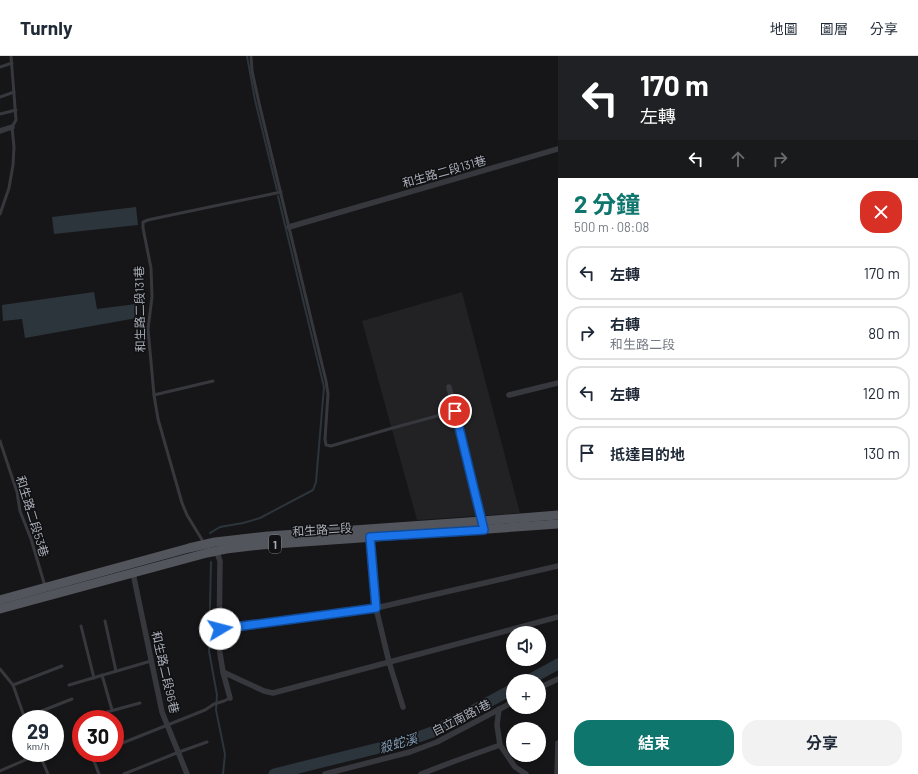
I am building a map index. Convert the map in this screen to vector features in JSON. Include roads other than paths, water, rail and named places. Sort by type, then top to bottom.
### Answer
[{"type":"main road","name":"和生路二段","points":[[483,525],[558,515]]},
{"type":"main road","name":"和生路二段","points":[[0,609],[46,592],[216,546],[268,536],[370,533],[483,525],[558,524]]},
{"type":"main road","name":"和生路二段","points":[[0,600],[46,592],[133,573],[205,549]]},
{"type":"street","points":[[0,131],[12,127]]},
{"type":"street","name":"和生路二段131巷","points":[[289,227],[558,149]]},
{"type":"street","points":[[509,395],[558,383]]},
{"type":"street","points":[[449,387],[483,525]]},
{"type":"street","points":[[370,533],[376,608],[389,662],[403,707]]},
{"type":"street","points":[[216,546],[220,561],[219,647],[223,672],[230,698]]},
{"type":"street","points":[[220,629],[376,608],[558,566]]},
{"type":"street","name":"和生路二段96巷","points":[[133,573],[162,712],[187,774]]},
{"type":"street","points":[[223,672],[264,691],[273,693],[558,617]]},
{"type":"street","points":[[546,685],[558,679]]},
{"type":"street","name":"自立南路1巷","points":[[325,774],[410,752],[437,742],[506,706]]},
{"type":"street","points":[[499,709],[497,726],[500,746],[515,767],[526,774]]},
{"type":"street","points":[[557,774],[558,743]]},
{"type":"street","points":[[421,774],[500,746]]},
{"type":"lane","points":[[0,214],[9,188],[13,165],[14,147],[12,127],[16,120],[16,110],[11,56]]},
{"type":"lane","points":[[251,56],[252,71],[326,381],[328,394],[325,439],[326,445],[331,446],[455,411]]},
{"type":"lane","points":[[0,67],[12,63]]},
{"type":"lane","points":[[0,97],[14,92]]},
{"type":"lane","points":[[0,114],[16,110]]},
{"type":"lane","name":"和生路二段131巷","points":[[205,549],[182,503],[158,419],[154,395],[148,329],[152,297],[151,268],[143,222],[281,192]]},
{"type":"lane","points":[[154,395],[213,381]]},
{"type":"lane","name":"和生路二段53巷","points":[[0,441],[17,492],[20,510],[46,592]]},
{"type":"lane","points":[[105,621],[116,671]]},
{"type":"lane","points":[[81,626],[94,678]]},
{"type":"lane","points":[[70,685],[152,661]]},
{"type":"lane","points":[[13,685],[62,666]]},
{"type":"lane","points":[[0,669],[13,685],[22,710]]},
{"type":"lane","points":[[102,675],[112,710],[140,703]]},
{"type":"lane","points":[[124,742],[205,710],[214,704],[230,698]]},
{"type":"lane","points":[[46,710],[72,699]]},
{"type":"lane","points":[[124,774],[207,742]]},
{"type":"lane","points":[[0,771],[20,762]]},
{"type":"lane","points":[[43,762],[48,774]]},
{"type":"lane","points":[[94,762],[99,774]]},
{"type":"waterway","points":[[247,56],[255,100],[277,190]]},
{"type":"waterway","points":[[210,533],[220,527],[260,518],[313,490],[316,482],[324,387],[278,196]]},
{"type":"waterway","points":[[211,562],[209,651],[217,695],[216,710],[225,754],[223,774]]},
{"type":"waterway","name":"殺蛇溪","points":[[540,674],[558,664]]},
{"type":"waterway","name":"殺蛇溪","points":[[274,774],[407,741],[435,731],[506,693]]}]
